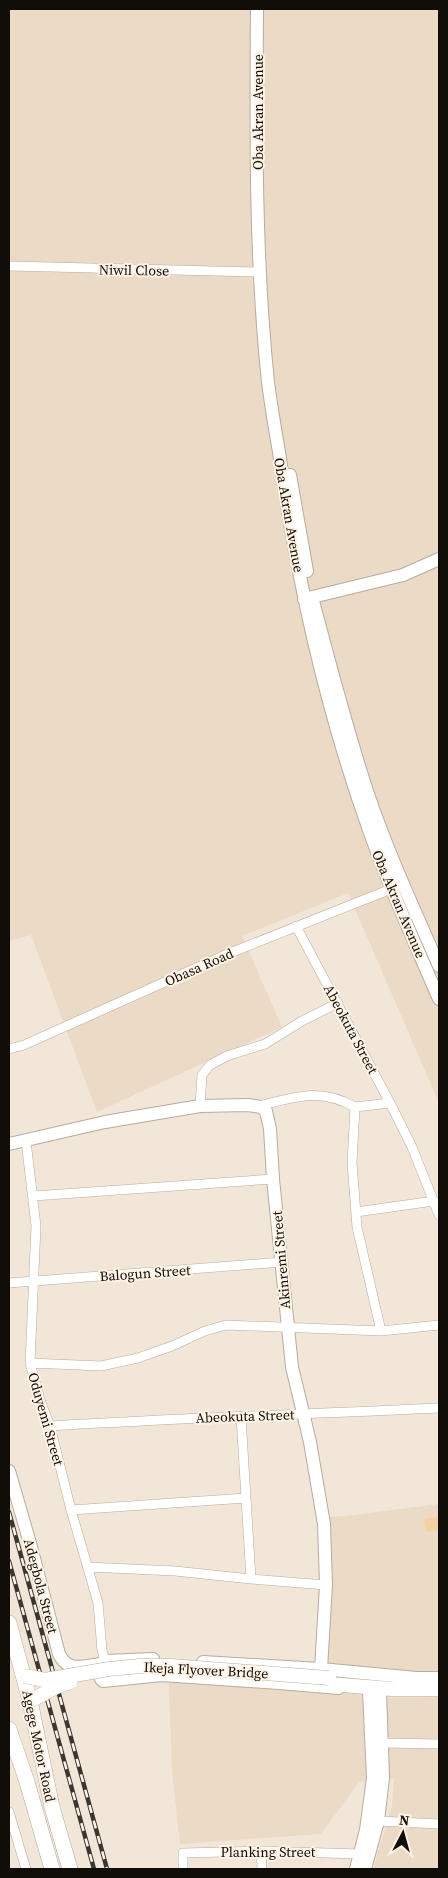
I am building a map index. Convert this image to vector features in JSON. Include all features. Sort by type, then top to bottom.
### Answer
[{"type":"highway","name":"Agege Motor Road","points":[[9,1623],[30,1701],[52,1807],[70,1869]]},
{"type":"highway","name":"Agege Motor Road","points":[[9,1729],[27,1782],[52,1869]]},
{"type":"main road","name":"Ikeja Flyover Bridge","points":[[24,1676],[45,1680],[109,1669],[147,1666],[326,1677]]},
{"type":"main road","name":"Ikeja Flyover Bridge","points":[[30,1701],[58,1686],[72,1682],[141,1673],[173,1672],[326,1677]]},
{"type":"main road","points":[[326,1677],[426,1682],[439,1679]]},
{"type":"main road","points":[[326,1677],[392,1689],[439,1689]]},
{"type":"street","name":"Oba Akran Avenue","points":[[258,9],[260,272],[268,382],[287,512],[337,729],[368,828],[391,889],[439,999]]},
{"type":"street","name":"Oba Akran Avenue","points":[[265,9],[266,216],[273,352],[308,598],[368,794],[402,884],[439,966]]},
{"type":"street","name":"Niwil Close","points":[[9,266],[260,272]]},
{"type":"street","points":[[308,598],[403,575],[439,559]]},
{"type":"street","name":"Obasa Road","points":[[9,1049],[24,1045],[225,955],[391,889]]},
{"type":"street","name":"Abeokuta Street","points":[[296,926],[412,1147],[439,1215]]},
{"type":"street","points":[[200,1106],[202,1075],[210,1066],[228,1056],[265,1044],[302,1021],[338,1004]]},
{"type":"street","points":[[9,1144],[105,1122],[200,1106],[258,1106],[295,1097],[326,1095],[355,1107],[390,1103]]},
{"type":"street","name":"Akinremi Street","points":[[258,1106],[266,1111],[268,1118],[292,1367],[310,1442],[322,1504],[326,1584],[326,1677]]},
{"type":"street","points":[[355,1107],[352,1163],[357,1227],[380,1331]]},
{"type":"street","name":"Oduyemi Street","points":[[26,1141],[28,1170],[34,1196],[36,1226],[30,1363],[40,1400],[50,1426],[70,1510],[98,1603],[103,1663]]},
{"type":"street","points":[[34,1196],[274,1179]]},
{"type":"street","points":[[356,1212],[434,1202]]},
{"type":"street","name":"Balogun Street","points":[[9,1283],[282,1262]]},
{"type":"street","points":[[30,1363],[101,1366],[138,1358],[218,1327],[234,1325],[380,1331],[439,1325]]},
{"type":"street","name":"Abeokuta Street","points":[[50,1426],[161,1419],[439,1408]]},
{"type":"street","points":[[241,1417],[251,1579]]},
{"type":"street","name":"Adegbola Street","points":[[9,1471],[62,1662],[70,1667],[162,1659],[326,1677]]},
{"type":"street","points":[[70,1510],[246,1498]]},
{"type":"street","points":[[88,1568],[175,1571],[326,1584]]},
{"type":"street","points":[[103,1663],[99,1670],[100,1679],[103,1681],[162,1675],[374,1692],[439,1693]]},
{"type":"street","points":[[356,1869],[364,1860],[378,1821],[383,1778],[382,1743],[374,1692]]},
{"type":"street","points":[[364,1860],[373,1778],[374,1692]]},
{"type":"street","points":[[382,1743],[439,1744]]},
{"type":"street","points":[[9,1812],[12,1833],[26,1869]]},
{"type":"street","points":[[378,1821],[439,1824]]},
{"type":"street","points":[[261,1851],[262,1869]]},
{"type":"street","name":"Planking Street","points":[[183,1869],[183,1853],[261,1851],[364,1860]]},
{"type":"shaded area","points":[[9,9],[439,9],[439,1103],[348,893],[242,936],[282,1027],[97,1112],[31,935],[9,941]]},
{"type":"shaded area","points":[[439,1504],[439,1673],[388,1677],[390,1698],[439,1697],[439,1869],[373,1869],[392,1806],[394,1779],[372,1779],[359,1782],[321,1834],[180,1844],[172,1770],[168,1660],[318,1668],[326,1517]]},
{"type":"shaded area","points":[[439,1516],[439,1530],[426,1532],[424,1519]]},
{"type":"railway","points":[[9,1512],[107,1869]]},
{"type":"railway","points":[[9,1561],[94,1869]]}]
